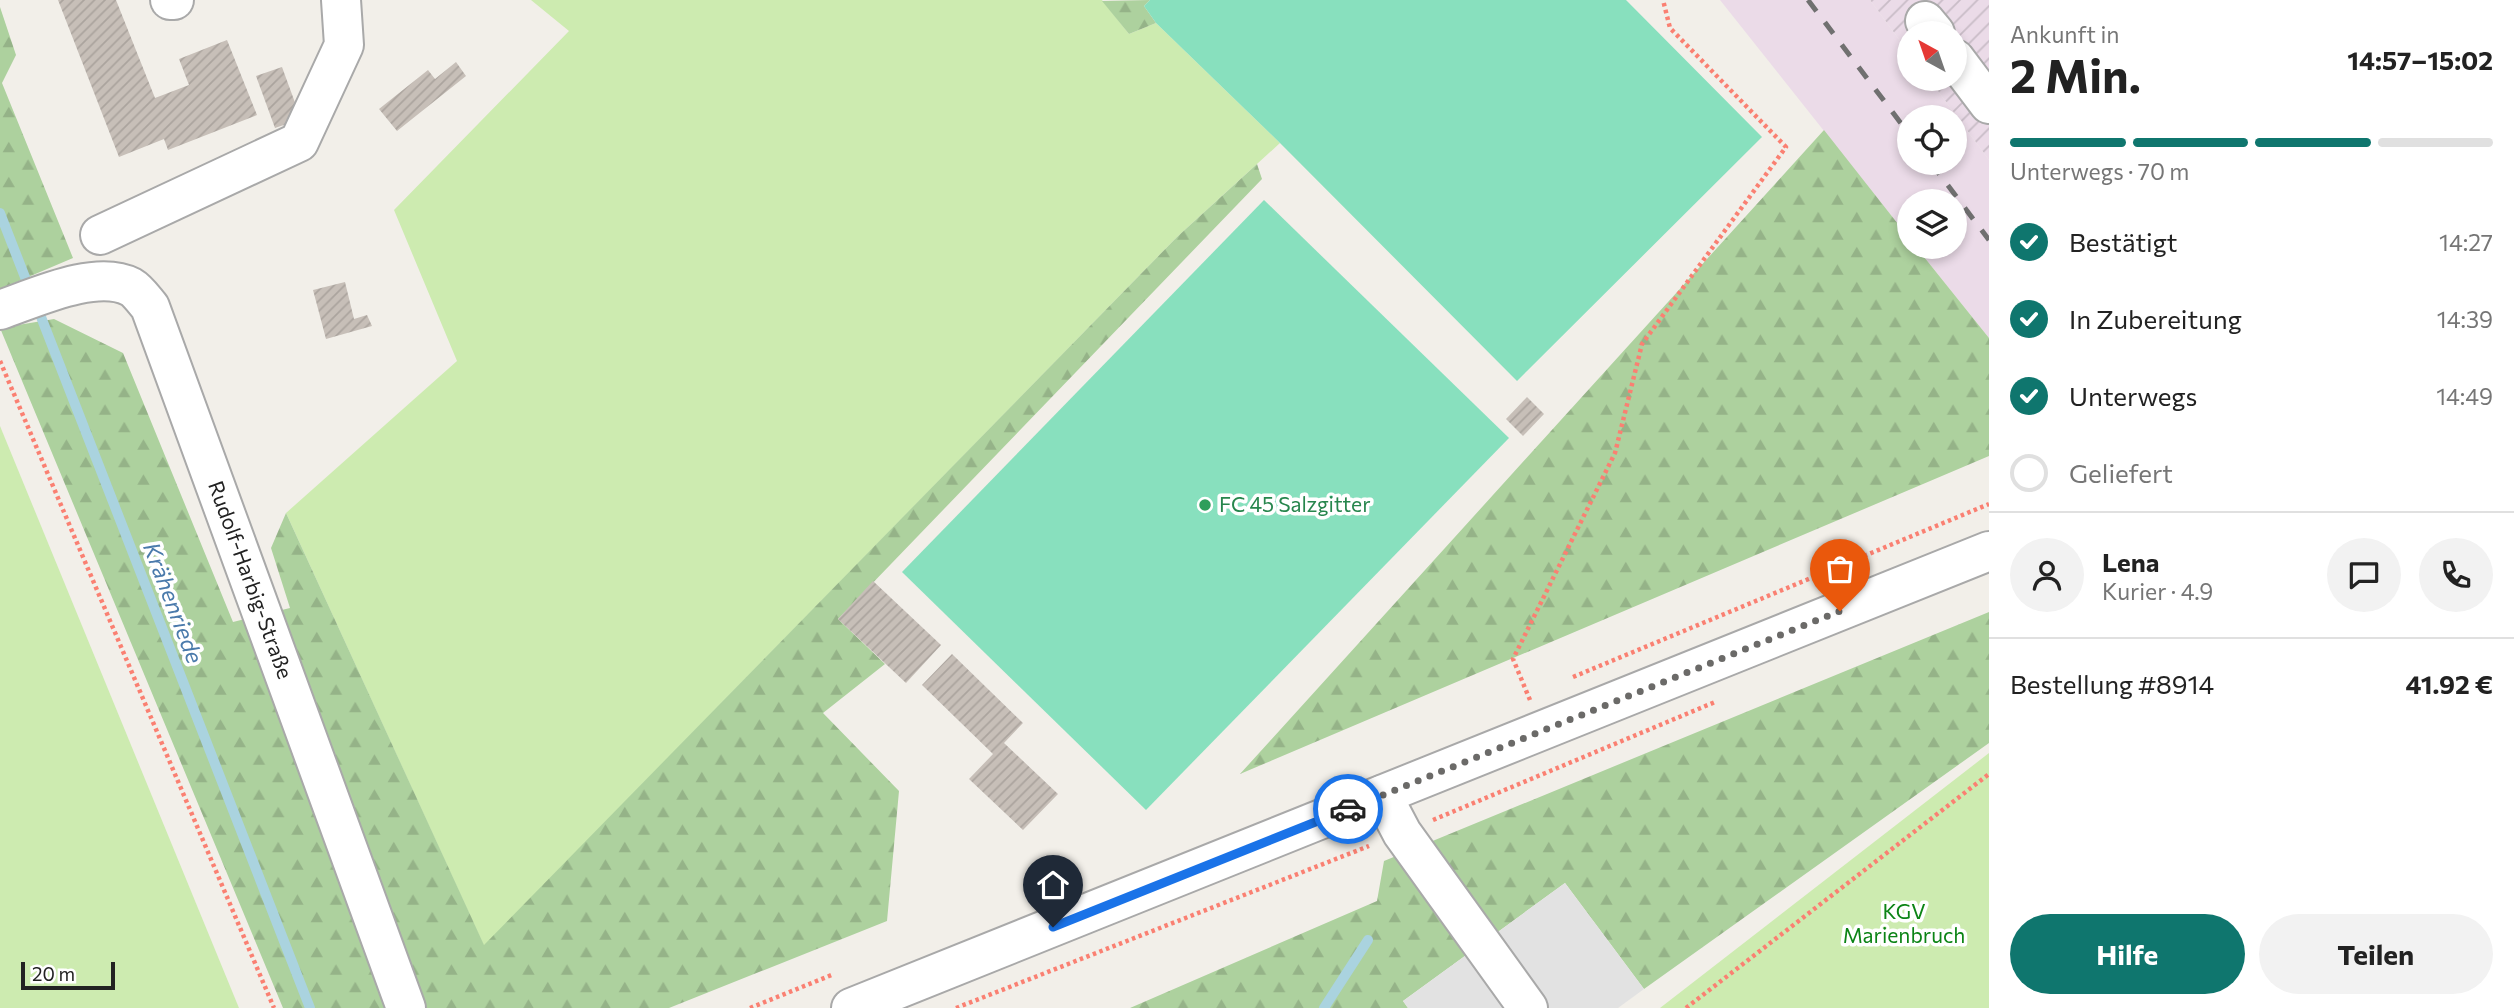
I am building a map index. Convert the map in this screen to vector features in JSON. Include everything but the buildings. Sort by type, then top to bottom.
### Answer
[{"type":"street","points":[[100,235],[299,142],[344,45],[341,0]]},
{"type":"street","points":[[1967,75],[1989,104]]},
{"type":"street","name":"Rudolf-Harbig-Straße","points":[[5,308],[90,282],[116,281],[134,288],[150,307],[406,1008]]},
{"type":"street","points":[[845,990],[1382,795],[1989,551]]},
{"type":"street","points":[[1382,795],[1402,833],[1528,1008]]},
{"type":"path","points":[[1542,732],[1513,659],[1615,453],[1642,344],[1786,147],[1671,28],[1663,0]]},
{"type":"path","points":[[0,362],[274,1008]]},
{"type":"path","points":[[1566,680],[1989,504]]},
{"type":"path","points":[[1528,696],[1541,691]]},
{"type":"path","points":[[956,1008],[1402,833],[1721,700]]},
{"type":"path","points":[[1686,1008],[1989,774]]},
{"type":"path","points":[[750,1008],[845,990]]},
{"type":"shaded area","points":[[1720,0],[1870,0],[1897,37],[1897,91],[1938,91],[1948,105],[1897,105],[1897,175],[1967,175],[1967,130],[1989,160],[1989,338],[1926,259],[1967,259],[1967,189],[1897,189],[1897,223]]},
{"type":"shaded area","points":[[1870,0],[1989,0],[1989,160],[1967,130],[1967,105],[1948,105],[1938,91],[1967,91],[1967,21],[1897,21],[1897,37]]},
{"type":"shaded area","points":[[1565,883],[1644,989],[1618,1008],[1408,1008],[1403,1001]]},
{"type":"green space","points":[[531,0],[1102,0],[1129,34],[1156,23],[1280,143],[1177,237],[484,946],[286,513],[457,361],[394,210],[569,31]]},
{"type":"green space","points":[[1150,0],[1144,6],[1156,23],[1129,34],[1102,1]]},
{"type":"green space","points":[[1150,0],[1626,0],[1762,137],[1517,381],[1280,143],[1156,23],[1144,6]]},
{"type":"green space","points":[[0,7],[16,55],[2,83],[73,258],[0,289]]},
{"type":"green space","points":[[1824,130],[1897,223],[1897,259],[1926,259],[1989,338],[1989,456],[1240,774]]},
{"type":"green space","points":[[1257,164],[1262,179],[838,619],[885,664],[823,713],[899,791],[887,921],[669,1008],[283,1008],[0,328],[54,319],[123,353],[233,622],[290,608],[271,548],[286,513],[484,945],[1177,237]]},
{"type":"green space","name":"FC 45 Salzgitter","points":[[1264,200],[1509,438],[1146,810],[902,572]]},
{"type":"green space","points":[[0,426],[239,1008],[0,1008]]},
{"type":"green space","points":[[1989,612],[1989,743],[1644,989],[1565,883],[1403,1001],[1408,1008],[1130,1008],[1377,901],[1384,861]]},
{"type":"green space","name":"KGV Marienbruch","points":[[1989,753],[1989,1008],[1660,1008]]},
{"type":"waterway","name":"Krähenriede","points":[[0,213],[30,290]]},
{"type":"waterway","name":"Krähenriede","points":[[36,304],[310,1008]]},
{"type":"waterway","name":"Krähenriede","points":[[1324,1008],[1368,940]]},
{"type":"railway","points":[[1808,0],[1897,118]]},
{"type":"railway","points":[[1940,175],[1989,240]]},
{"type":"way so far","points":[[1348,809],[1840,611]]},
{"type":"place","name":"FC 45 Salzgitter","points":[[1205,505]]},
{"type":"route","points":[[1053,927],[1348,809]]}]
